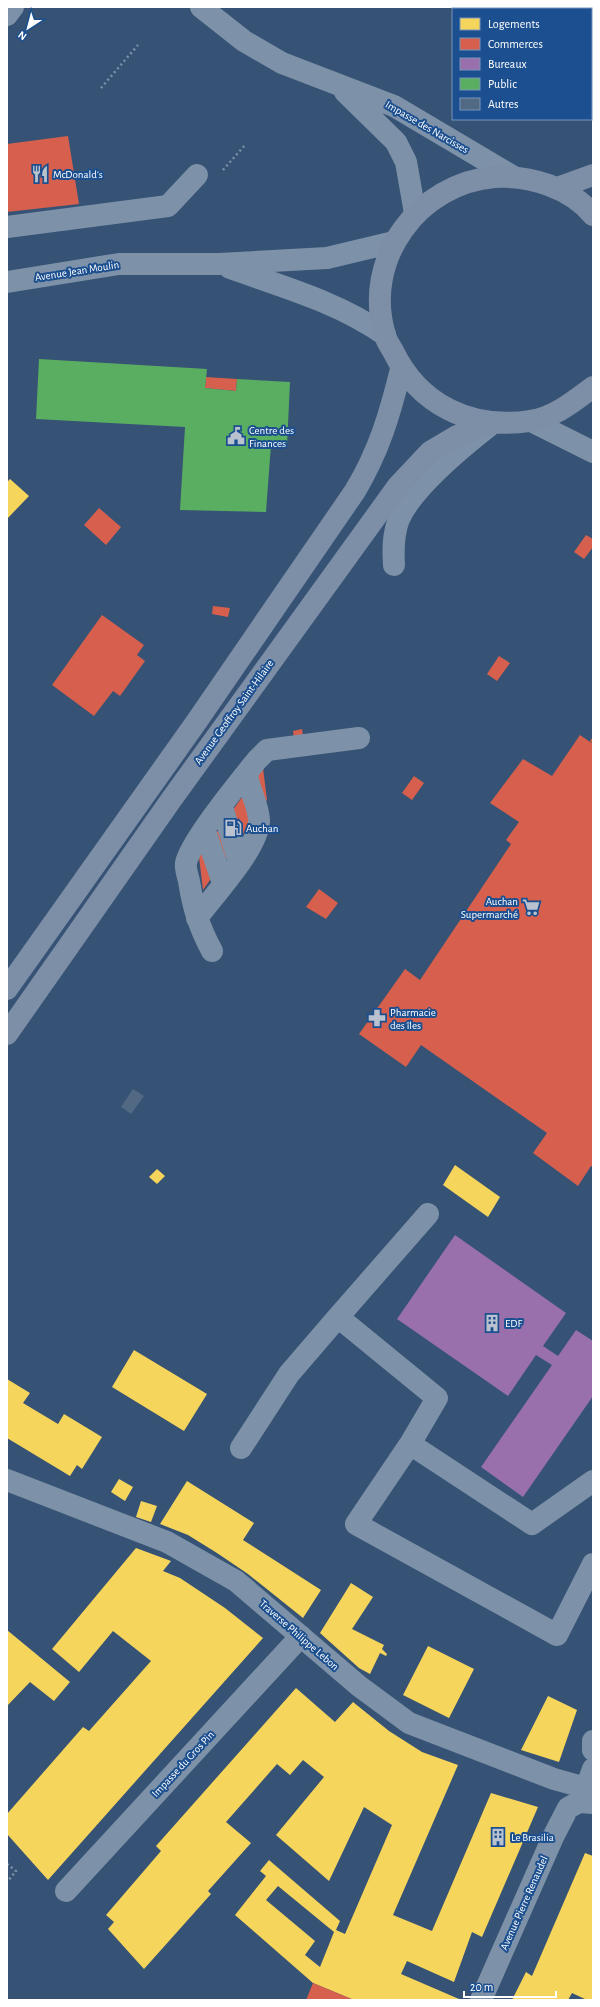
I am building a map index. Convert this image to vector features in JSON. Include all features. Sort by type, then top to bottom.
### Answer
[{"type":"main road","points":[[557,188],[593,174]]},
{"type":"main road","points":[[593,215],[588,208],[557,188],[535,180],[512,176],[477,179],[444,191],[415,213],[394,242],[383,272],[380,304],[385,335],[401,369],[426,396],[457,414],[492,423],[531,421],[565,408],[593,387]]},
{"type":"main road","points":[[7,989],[197,721],[355,491],[377,450],[394,398],[401,369]]},
{"type":"main road","name":"Avenue Geoffroy Saint-Hilaire","points":[[7,1034],[171,800],[343,560],[398,486],[430,452],[457,436],[492,423]]},
{"type":"street","points":[[7,16],[13,7]]},
{"type":"street","name":"Impasse des Narcisses","points":[[201,7],[244,41],[276,59],[338,86],[394,106],[512,176]]},
{"type":"street","name":"Impasse des Narcisses","points":[[338,86],[396,142],[406,162],[415,213]]},
{"type":"street","points":[[7,227],[168,206],[197,176]]},
{"type":"street","name":"Avenue Jean Moulin","points":[[7,282],[119,264],[219,264],[327,258],[394,242]]},
{"type":"street","name":"Avenue Jean Moulin","points":[[219,264],[322,300],[366,322],[385,335]]},
{"type":"street","points":[[531,421],[593,452]]},
{"type":"street","points":[[394,565],[393,544],[399,519],[417,493],[444,464],[492,423]]},
{"type":"street","points":[[212,951],[200,928],[186,865],[189,853],[204,831],[247,773],[267,750],[359,738]]},
{"type":"street","points":[[197,918],[252,845],[258,830],[259,818],[247,773]]},
{"type":"street","points":[[222,807],[239,862]]},
{"type":"street","points":[[204,831],[223,883]]},
{"type":"street","points":[[241,1448],[289,1374],[428,1214]]},
{"type":"street","points":[[338,1317],[437,1398],[410,1444],[356,1524],[556,1635],[593,1564]]},
{"type":"street","points":[[410,1444],[532,1524],[593,1481]]},
{"type":"street","name":"Traverse Philippe Lebon","points":[[7,1480],[167,1542],[236,1581],[359,1686],[409,1723],[554,1780],[592,1790]]},
{"type":"street","name":"Impasse du Gros Pin","points":[[66,1891],[301,1636]]},
{"type":"street","points":[[593,1741],[593,1750]]},
{"type":"street","name":"Avenue Pierre Renaudel","points":[[481,2000],[553,1837],[568,1808],[579,1802],[592,1790]]},
{"type":"path","points":[[101,88],[138,45]]},
{"type":"path","points":[[7,1864],[16,1871],[7,1882]]},
{"type":"building: Logements","points":[[10,479],[29,496],[7,519],[7,482]]},
{"type":"building: Logements","points":[[455,1165],[500,1197],[488,1217],[443,1185]]},
{"type":"building: Logements","points":[[157,1169],[165,1176],[157,1184],[149,1177]]},
{"type":"building: Logements","points":[[134,1350],[207,1394],[184,1431],[112,1387]]},
{"type":"building: Logements","points":[[7,1379],[30,1393],[23,1403],[58,1424],[64,1414],[102,1437],[82,1469],[77,1465],[70,1476],[7,1438]]},
{"type":"building: Logements","points":[[119,1479],[133,1487],[125,1501],[111,1492]]},
{"type":"building: Logements","points":[[187,1481],[254,1523],[243,1540],[321,1590],[303,1618],[248,1574],[217,1553],[188,1535],[160,1524]]},
{"type":"building: Logements","points":[[141,1501],[157,1506],[151,1522],[136,1517]]},
{"type":"building: Logements","points":[[136,1548],[171,1561],[163,1571],[180,1578],[225,1608],[263,1638],[48,1880],[7,1834],[7,1814],[83,1727],[89,1731],[151,1661],[113,1631],[79,1672],[52,1649]]},
{"type":"building: Logements","points":[[351,1583],[373,1597],[352,1629],[384,1645],[382,1649],[387,1654],[386,1656],[380,1653],[370,1674],[359,1668],[320,1633]]},
{"type":"building: Logements","points":[[7,1630],[70,1682],[54,1701],[30,1682],[7,1706]]},
{"type":"building: Logements","points":[[428,1646],[474,1669],[449,1718],[403,1695]]},
{"type":"building: Logements","points":[[296,1688],[335,1722],[353,1702],[389,1731],[422,1752],[458,1765],[393,1915],[432,1931],[491,1793],[538,1807],[482,1937],[472,1932],[454,1982],[407,1961],[401,1974],[459,1999],[458,2000],[354,2000],[313,1983],[235,1915],[266,1876],[260,1871],[269,1860],[340,1921],[336,1930],[345,1934],[392,1825],[364,1807],[329,1881],[276,1835],[324,1777],[303,1760],[290,1775],[277,1764],[226,1822],[251,1843],[208,1891],[211,1894],[144,1969],[108,1929],[114,1922],[106,1915],[161,1851],[156,1846]],"holes":[[[278,1886],[334,1932],[320,1967],[305,1955],[315,1941],[266,1900]]]},
{"type":"building: Logements","points":[[548,1696],[577,1710],[559,1762],[521,1750]]},
{"type":"building: Logements","points":[[585,1853],[593,1856],[593,2000],[587,2000],[572,1993],[568,2000],[512,2000],[526,1972],[532,1976]]},
{"type":"building: Commerces","name":"McDonald's","points":[[68,136],[79,204],[7,212],[7,144]]},
{"type":"building: Commerces","points":[[206,377],[237,379],[236,391],[205,388]]},
{"type":"building: Commerces","points":[[99,508],[121,527],[106,545],[84,525]]},
{"type":"building: Commerces","points":[[586,535],[593,539],[593,547],[584,559],[574,552]]},
{"type":"building: Commerces","points":[[213,606],[230,608],[228,617],[212,614]]},
{"type":"building: Commerces","points":[[102,615],[144,645],[137,655],[145,661],[120,696],[113,691],[94,716],[52,685]]},
{"type":"building: Commerces","points":[[499,656],[510,663],[497,681],[487,674]]},
{"type":"building: Commerces","points":[[302,729],[303,736],[294,738],[293,731]]},
{"type":"building: Commerces","name":"Auchan Supermarché","points":[[580,735],[593,744],[593,1167],[591,1166],[578,1186],[533,1153],[547,1133],[421,1045],[406,1067],[359,1034],[405,969],[420,980],[511,844],[506,840],[519,822],[490,803],[523,759],[552,776]]},
{"type":"building: Commerces","points":[[593,737],[593,744],[590,741]]},
{"type":"building: Commerces","name":"Auchan","points":[[263,768],[267,800],[203,890],[199,857]]},
{"type":"building: Commerces","points":[[414,776],[424,783],[412,800],[402,793]]},
{"type":"building: Commerces","points":[[319,889],[338,903],[326,919],[306,907]]},
{"type":"building: Commerces","points":[[313,1983],[354,2000],[306,2000]]},
{"type":"building: Bureaux","points":[[455,1235],[566,1313],[543,1346],[558,1356],[576,1330],[593,1341],[593,1396],[523,1497],[481,1467],[552,1365],[536,1355],[508,1396],[397,1319]]},
{"type":"building: Public","points":[[483,7],[593,7],[593,27],[592,8]]},
{"type":"building: Public","name":"Centre des Finances","points":[[39,359],[207,369],[205,388],[236,391],[237,379],[290,382],[287,446],[271,445],[266,512],[180,510],[185,427],[36,419]]},
{"type":"building: Autres","points":[[133,1089],[144,1096],[131,1114],[121,1107]]},
{"type":"place","name":"McDonald's","points":[[40,174]]},
{"type":"place","name":"Centre des Finances","points":[[236,436]]},
{"type":"place","name":"Auchan","points":[[233,828]]},
{"type":"place","name":"Auchan Supermarché","points":[[531,907]]},
{"type":"place","name":"Pharmacie des îles","points":[[377,1018]]},
{"type":"place","name":"EDF","points":[[492,1323]]},
{"type":"place","name":"Le Brasilia","points":[[498,1837]]}]
